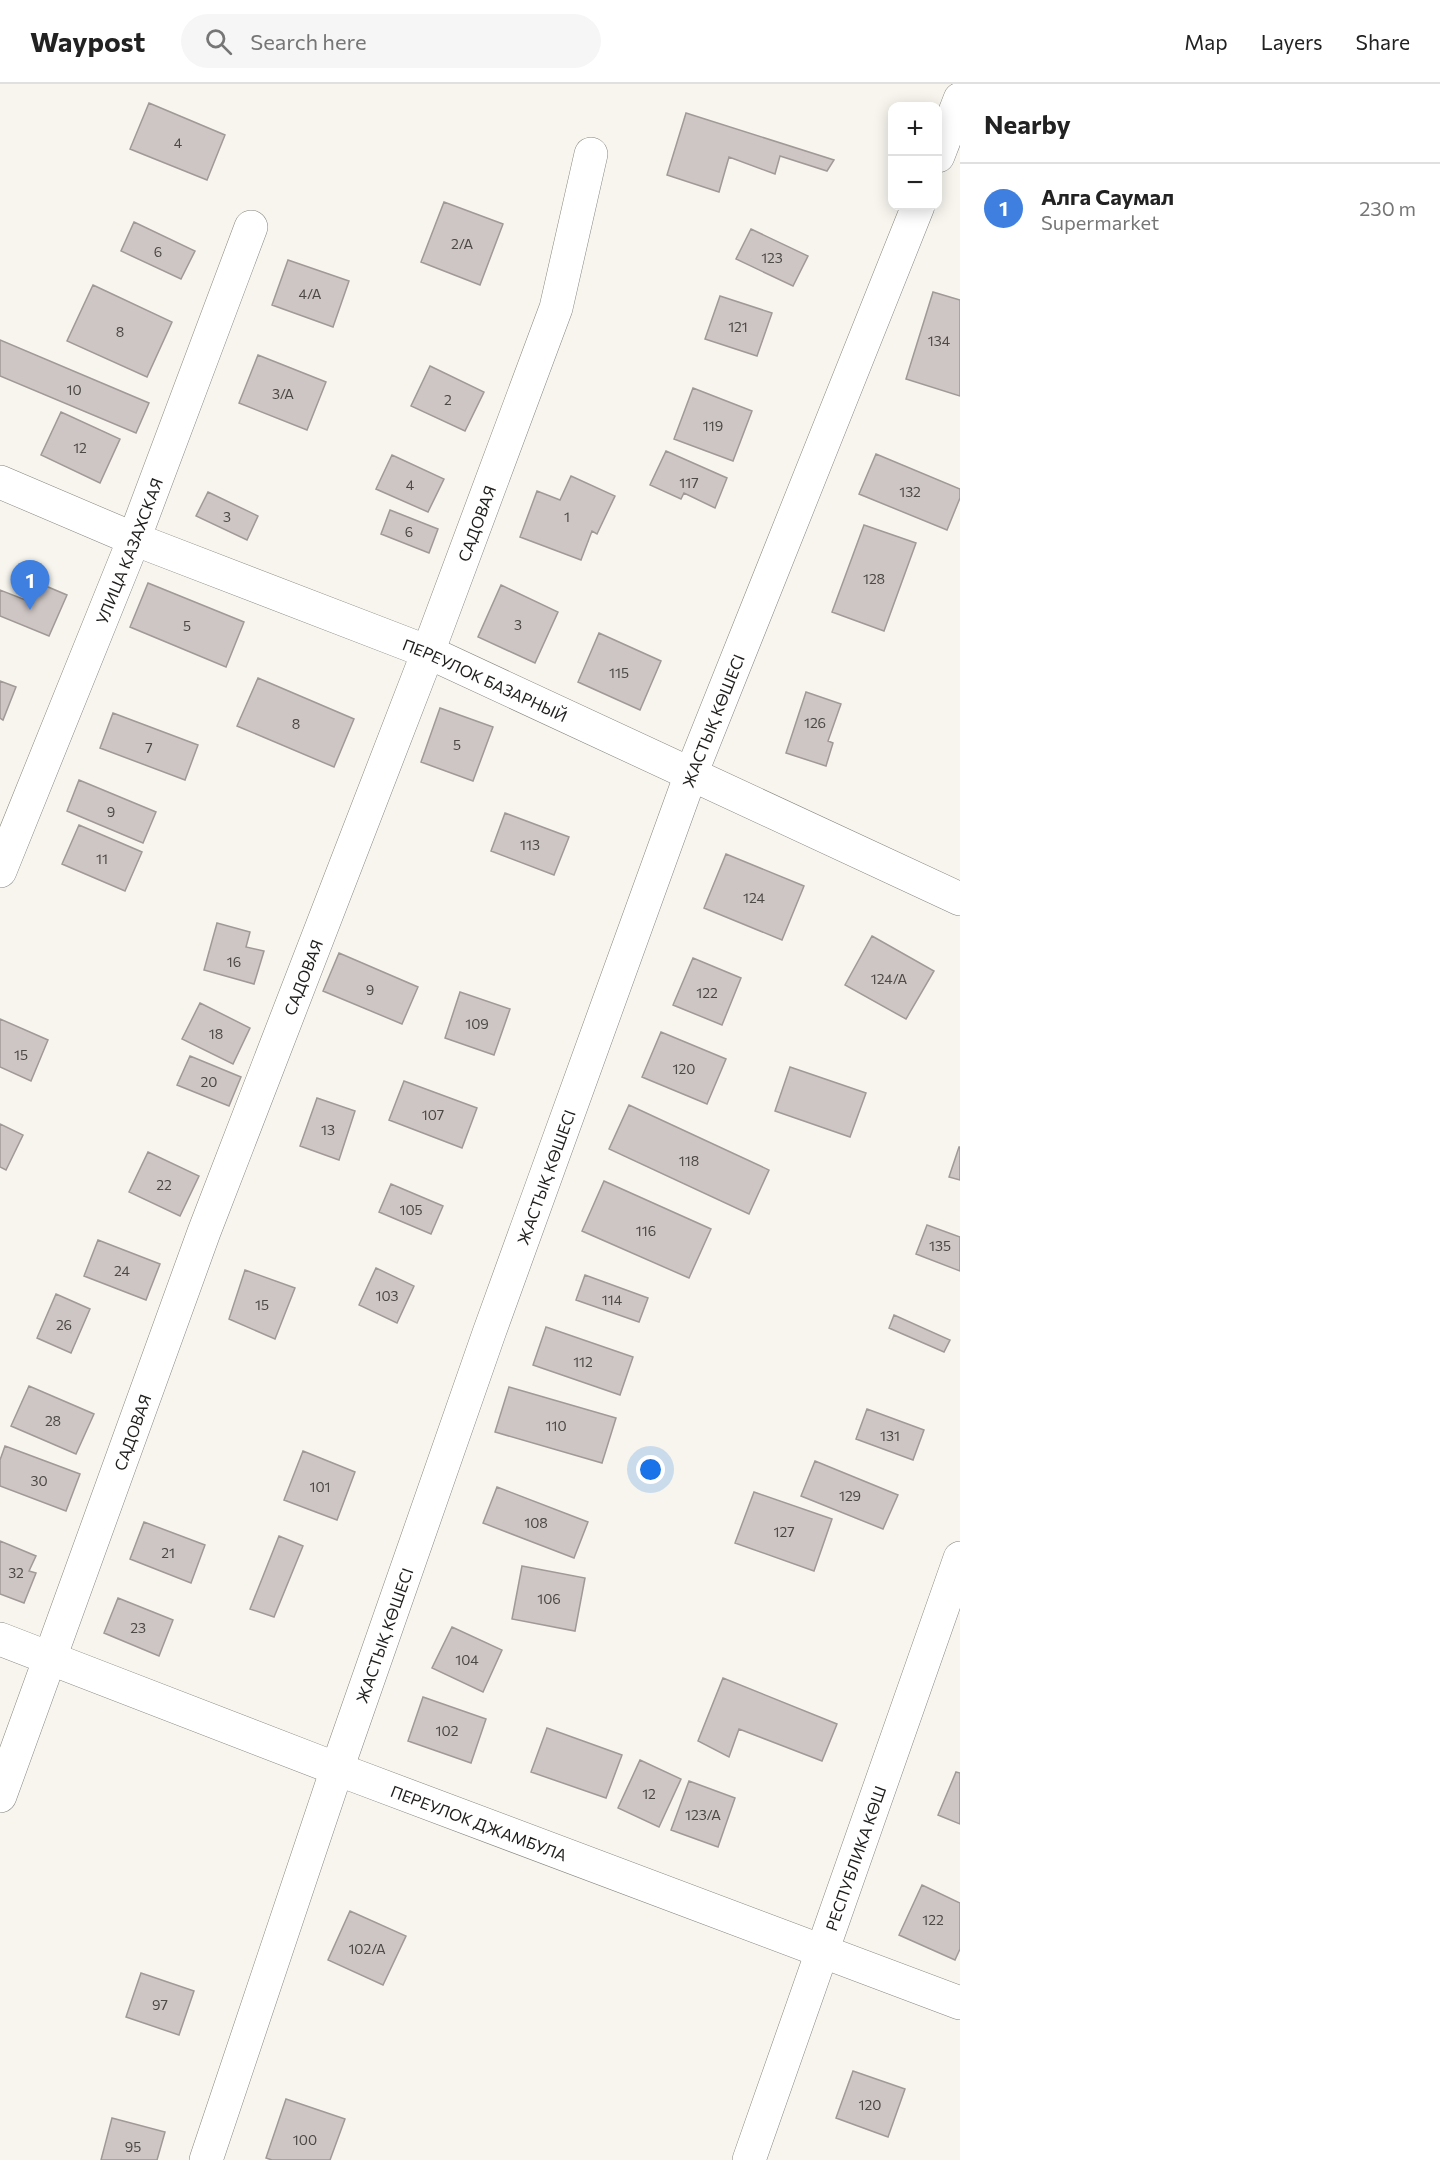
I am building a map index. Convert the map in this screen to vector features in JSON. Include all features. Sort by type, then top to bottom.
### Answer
[{"type":"street","points":[[942,146],[960,99]]},
{"type":"street","name":"САДОВАЯ","points":[[0,1796],[204,1232],[428,652],[556,308],[591,154]]},
{"type":"street","name":"ЖАСТЫҚ КӨШЕСІ","points":[[206,2160],[337,1769],[489,1333],[690,774],[916,210]]},
{"type":"street","name":"УЛИЦА КАЗАХСКАЯ","points":[[0,871],[134,539],[251,227]]},
{"type":"street","name":"ПЕРЕУЛОК БАЗАРНЫЙ","points":[[0,482],[134,539],[428,652],[960,899]]},
{"type":"street","name":"РЕСПУБЛИКА КӨШ","points":[[749,2160],[960,1558]]},
{"type":"street","name":"ПЕРЕУЛОК ДЖАМБУЛА","points":[[0,1639],[337,1769],[960,2003]]},
{"type":"building","points":[[149,103],[225,135],[207,180],[130,149]]},
{"type":"building","points":[[686,113],[834,160],[827,171],[780,156],[775,174],[729,157],[719,192],[667,175]]},
{"type":"building","points":[[444,202],[503,224],[480,285],[421,262]]},
{"type":"building","points":[[134,222],[195,251],[181,279],[121,251]]},
{"type":"building","points":[[751,229],[808,256],[793,286],[736,259]]},
{"type":"building","points":[[288,260],[349,281],[333,327],[272,305]]},
{"type":"building","points":[[93,285],[172,322],[147,377],[67,341]]},
{"type":"building","points":[[933,292],[960,300],[960,396],[906,379]]},
{"type":"building","points":[[720,296],[772,313],[757,356],[705,339]]},
{"type":"building","points":[[0,340],[149,403],[136,433],[0,376]]},
{"type":"building","points":[[258,355],[326,382],[307,430],[239,403]]},
{"type":"building","points":[[430,366],[484,392],[465,431],[411,406]]},
{"type":"building","points":[[693,388],[752,411],[733,461],[674,439]]},
{"type":"building","points":[[61,412],[120,439],[100,483],[41,455]]},
{"type":"building","points":[[666,451],[727,478],[715,508],[684,493],[681,499],[650,485]]},
{"type":"building","points":[[876,454],[960,489],[960,498],[947,530],[859,494]]},
{"type":"building","points":[[392,455],[444,479],[428,512],[376,489]]},
{"type":"building","points":[[571,476],[615,496],[597,534],[592,531],[581,560],[520,537],[537,491],[560,500]]},
{"type":"building","points":[[208,492],[258,516],[247,540],[196,516]]},
{"type":"building","points":[[390,510],[438,529],[429,553],[381,534]]},
{"type":"building","points":[[864,525],[916,543],[884,631],[832,612]]},
{"type":"building","points":[[148,583],[244,622],[226,667],[130,627]]},
{"type":"building","points":[[41,584],[67,595],[49,636],[0,616],[0,590],[33,603]]},
{"type":"building","points":[[501,585],[558,612],[535,663],[478,637]]},
{"type":"building","points":[[599,633],[661,661],[640,710],[578,682]]},
{"type":"building","points":[[258,678],[354,719],[334,767],[237,726]]},
{"type":"building","points":[[0,681],[16,687],[3,720],[0,718]]},
{"type":"building","points":[[806,692],[841,704],[828,741],[833,743],[826,766],[786,753]]},
{"type":"building","points":[[440,708],[493,727],[473,781],[421,762]]},
{"type":"building","points":[[113,713],[198,745],[185,780],[100,748]]},
{"type":"building","points":[[79,780],[156,812],[143,843],[67,811]]},
{"type":"building","points":[[505,813],[569,837],[554,875],[491,851]]},
{"type":"building","points":[[79,825],[142,852],[125,891],[62,864]]},
{"type":"building","points":[[726,854],[804,886],[782,940],[704,908]]},
{"type":"building","points":[[217,923],[250,932],[246,947],[264,951],[254,984],[204,970]]},
{"type":"building","points":[[872,936],[934,971],[906,1019],[845,985]]},
{"type":"building","points":[[339,953],[418,987],[402,1024],[323,991]]},
{"type":"building","points":[[693,958],[741,978],[722,1025],[673,1005]]},
{"type":"building","points":[[460,992],[510,1009],[494,1055],[445,1038]]},
{"type":"building","points":[[200,1003],[250,1028],[233,1064],[182,1039]]},
{"type":"building","points":[[0,1019],[48,1040],[31,1081],[0,1067]]},
{"type":"building","points":[[661,1032],[726,1059],[707,1104],[642,1077]]},
{"type":"building","points":[[190,1056],[241,1077],[229,1106],[177,1085]]},
{"type":"building","points":[[790,1067],[866,1093],[850,1137],[775,1111]]},
{"type":"building","points":[[404,1081],[477,1108],[462,1148],[389,1120]]},
{"type":"building","points":[[317,1098],[355,1111],[339,1160],[300,1146]]},
{"type":"building","points":[[629,1105],[769,1170],[749,1214],[609,1149]]},
{"type":"building","points":[[0,1124],[23,1135],[6,1170],[0,1167]]},
{"type":"building","points":[[960,1147],[960,1180],[949,1177]]},
{"type":"building","points":[[148,1152],[199,1176],[180,1216],[129,1192]]},
{"type":"building","points":[[604,1181],[711,1229],[689,1278],[582,1231]]},
{"type":"building","points":[[391,1184],[443,1206],[431,1234],[379,1212]]},
{"type":"building","points":[[927,1225],[960,1237],[960,1271],[916,1254]]},
{"type":"building","points":[[98,1240],[160,1264],[146,1300],[84,1276]]},
{"type":"building","points":[[376,1268],[414,1286],[397,1323],[359,1305]]},
{"type":"building","points":[[245,1270],[295,1288],[275,1339],[229,1319]]},
{"type":"building","points":[[585,1275],[648,1298],[639,1322],[576,1300]]},
{"type":"building","points":[[56,1294],[90,1309],[71,1353],[37,1338]]},
{"type":"building","points":[[894,1315],[950,1340],[944,1352],[889,1328]]},
{"type":"building","points":[[546,1327],[633,1357],[620,1395],[533,1365]]},
{"type":"building","points":[[29,1386],[94,1414],[76,1454],[11,1426]]},
{"type":"building","points":[[509,1387],[616,1418],[602,1463],[495,1432]]},
{"type":"building","points":[[867,1409],[924,1430],[913,1460],[856,1439]]},
{"type":"building","points":[[5,1446],[80,1474],[66,1511],[0,1486],[0,1460]]},
{"type":"building","points":[[303,1451],[355,1472],[337,1520],[284,1500]]},
{"type":"building","points":[[815,1461],[898,1495],[883,1529],[801,1496]]},
{"type":"building","points":[[497,1487],[588,1522],[574,1558],[483,1523]]},
{"type":"building","points":[[754,1492],[832,1519],[814,1571],[735,1543]]},
{"type":"building","points":[[144,1522],[205,1545],[191,1583],[130,1559]]},
{"type":"building","points":[[279,1536],[303,1546],[274,1617],[250,1609]]},
{"type":"building","points":[[0,1541],[36,1556],[29,1571],[36,1573],[24,1603],[0,1594]]},
{"type":"building","points":[[522,1566],[585,1578],[575,1631],[512,1619]]},
{"type":"building","points":[[118,1598],[173,1620],[159,1656],[104,1633]]},
{"type":"building","points":[[452,1627],[502,1650],[483,1692],[432,1668]]},
{"type":"building","points":[[723,1678],[837,1724],[822,1761],[739,1729],[729,1757],[698,1741]]},
{"type":"building","points":[[423,1697],[486,1719],[471,1763],[408,1741]]},
{"type":"building","points":[[547,1728],[622,1755],[606,1798],[531,1772]]},
{"type":"building","points":[[640,1760],[681,1779],[659,1827],[618,1808]]},
{"type":"building","points":[[956,1772],[960,1773],[960,1824],[938,1815]]},
{"type":"building","points":[[689,1781],[735,1798],[718,1847],[671,1830]]},
{"type":"building","points":[[922,1885],[960,1903],[960,1949],[955,1960],[899,1935]]},
{"type":"building","points":[[350,1911],[406,1936],[383,1985],[328,1960]]},
{"type":"building","points":[[141,1973],[194,1991],[179,2035],[126,2017]]},
{"type":"building","points":[[853,2071],[905,2089],[888,2137],[836,2118]]},
{"type":"building","points":[[286,2099],[345,2119],[330,2160],[272,2160],[266,2158]]},
{"type":"building","points":[[112,2118],[165,2132],[157,2160],[101,2160]]},
{"type":"place","name":"Алга Саумал","points":[[30,610]]}]
